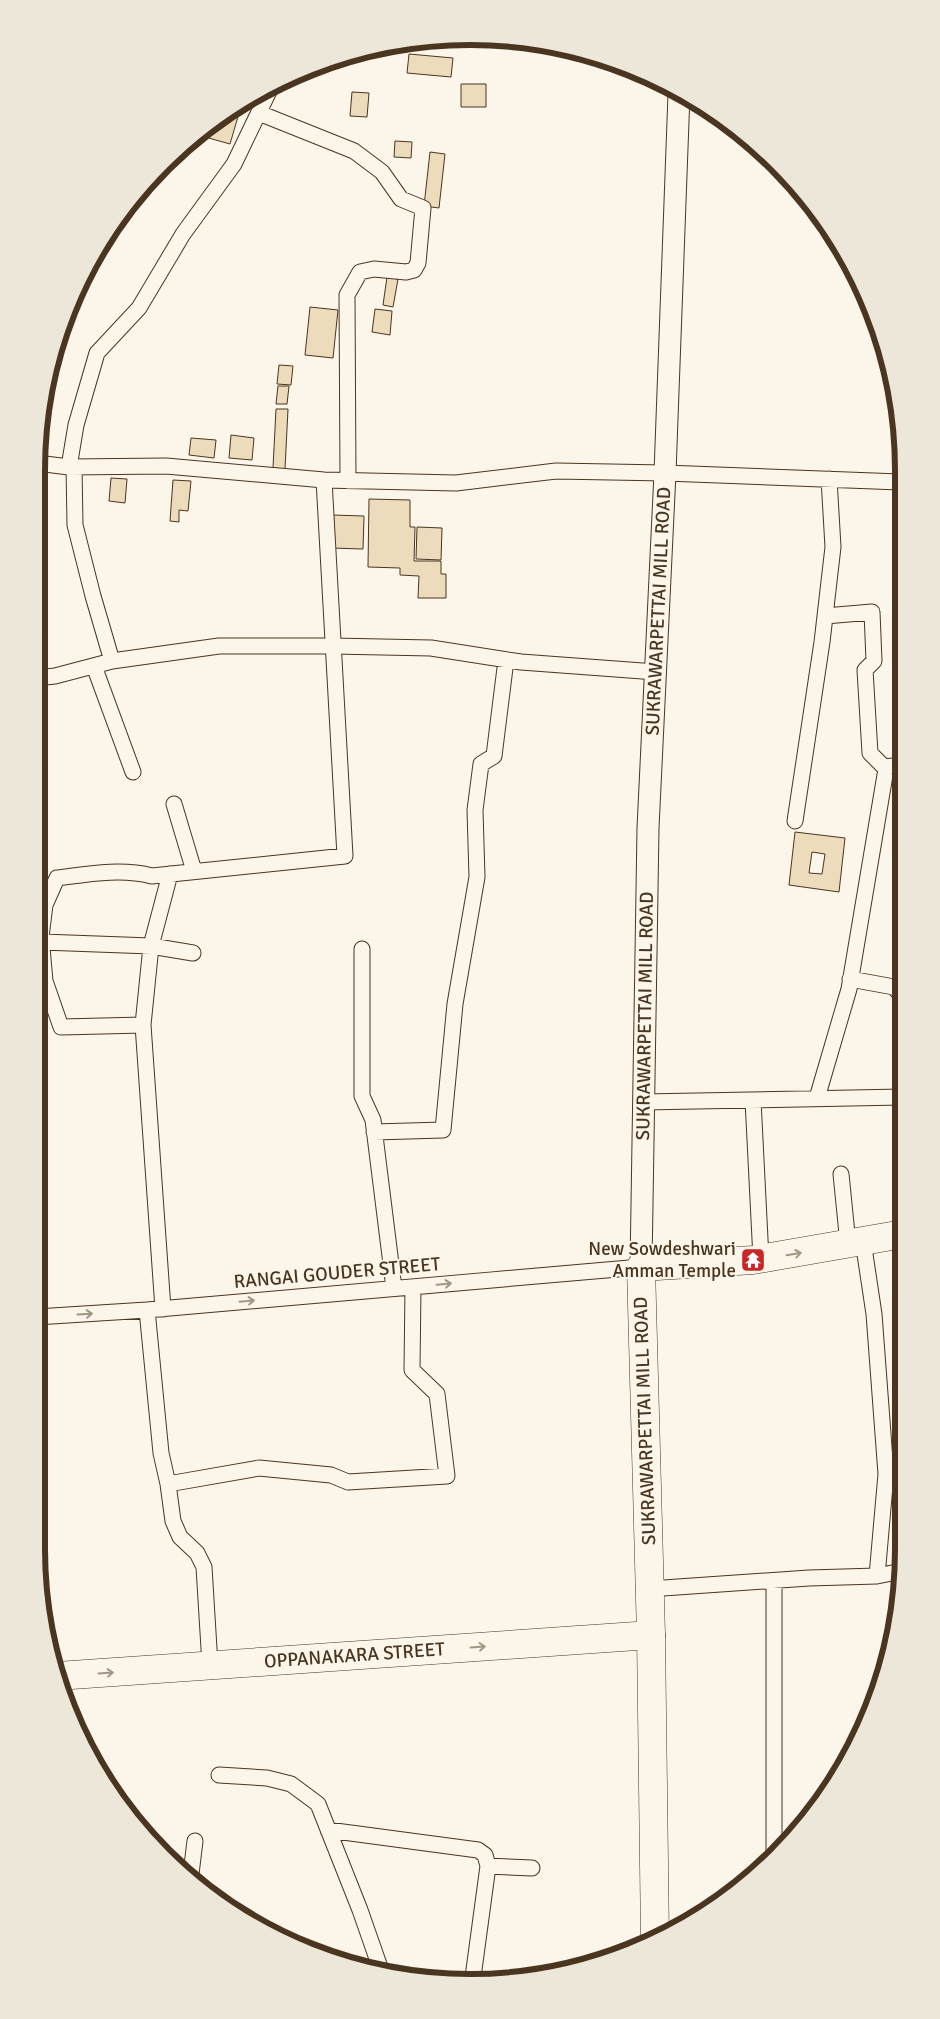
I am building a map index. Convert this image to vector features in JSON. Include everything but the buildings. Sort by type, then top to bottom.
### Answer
[{"type":"highway","points":[[640,1267],[761,1258],[895,1236]]},
{"type":"highway","name":"SUKRAWARPETTAI MILL ROAD","points":[[640,1267],[649,1590],[655,1931]]},
{"type":"highway","name":"OPPANAKARA STREET","points":[[64,1675],[650,1635]]},
{"type":"street","points":[[112,661],[92,596],[75,525],[71,466],[76,425],[97,353],[139,308],[183,234],[234,164],[266,98]]},
{"type":"street","name":"SUKRAWARPETTAI MILL ROAD","points":[[640,1267],[648,828],[665,473],[679,100]]},
{"type":"street","points":[[258,113],[354,150],[382,172],[401,199],[424,208],[418,263],[414,270],[406,272],[374,269],[360,272],[347,295],[348,481]]},
{"type":"street","points":[[45,464],[166,466],[348,481],[456,483],[556,472],[665,473],[895,482]]},
{"type":"street","points":[[795,821],[825,616],[833,547],[829,479]]},
{"type":"street","points":[[45,903],[57,878],[134,871],[152,876],[345,856],[324,480]]},
{"type":"street","points":[[817,1098],[850,980],[886,768],[870,753],[866,670],[874,661],[872,612],[825,616]]},
{"type":"street","points":[[45,677],[112,661],[219,646],[431,648],[506,660],[656,672]]},
{"type":"street","points":[[374,1132],[443,1130],[455,1004],[477,877],[475,810],[482,764],[494,756],[506,660]]},
{"type":"street","points":[[94,666],[133,772]]},
{"type":"street","points":[[884,767],[895,766]]},
{"type":"street","points":[[174,804],[194,871]]},
{"type":"street","points":[[163,1309],[143,1025],[151,946],[170,874]]},
{"type":"street","points":[[45,942],[151,946],[193,953]]},
{"type":"street","points":[[362,949],[362,1096],[373,1120],[394,1288]]},
{"type":"street","points":[[45,971],[46,981],[61,1027],[143,1025]]},
{"type":"street","points":[[850,980],[895,988]]},
{"type":"street","points":[[643,1102],[895,1096]]},
{"type":"street","points":[[753,1100],[761,1258]]},
{"type":"street","points":[[841,1174],[874,1314],[886,1474],[877,1576]]},
{"type":"street","name":"RANGAI GOUDER STREET","points":[[45,1316],[163,1309],[640,1267]]},
{"type":"street","points":[[168,1484],[259,1468],[331,1475],[348,1482],[447,1476],[437,1394],[412,1370],[413,1287]]},
{"type":"street","points":[[146,1310],[161,1454],[168,1484],[173,1520],[180,1537],[197,1553],[204,1566],[210,1665]]},
{"type":"street","points":[[649,1590],[877,1576],[894,1573]]},
{"type":"street","points":[[774,1581],[774,1847]]},
{"type":"street","points":[[220,1775],[267,1778],[291,1784],[318,1804],[360,1910],[379,1964]]},
{"type":"street","points":[[328,1830],[478,1850],[485,1855],[488,1866],[473,1974]]},
{"type":"street","points":[[191,1870],[195,1841]]},
{"type":"street","points":[[488,1866],[532,1868]]},
{"type":"place","name":"New Sowdeshwari Amman Temple","points":[[753,1260]]}]
